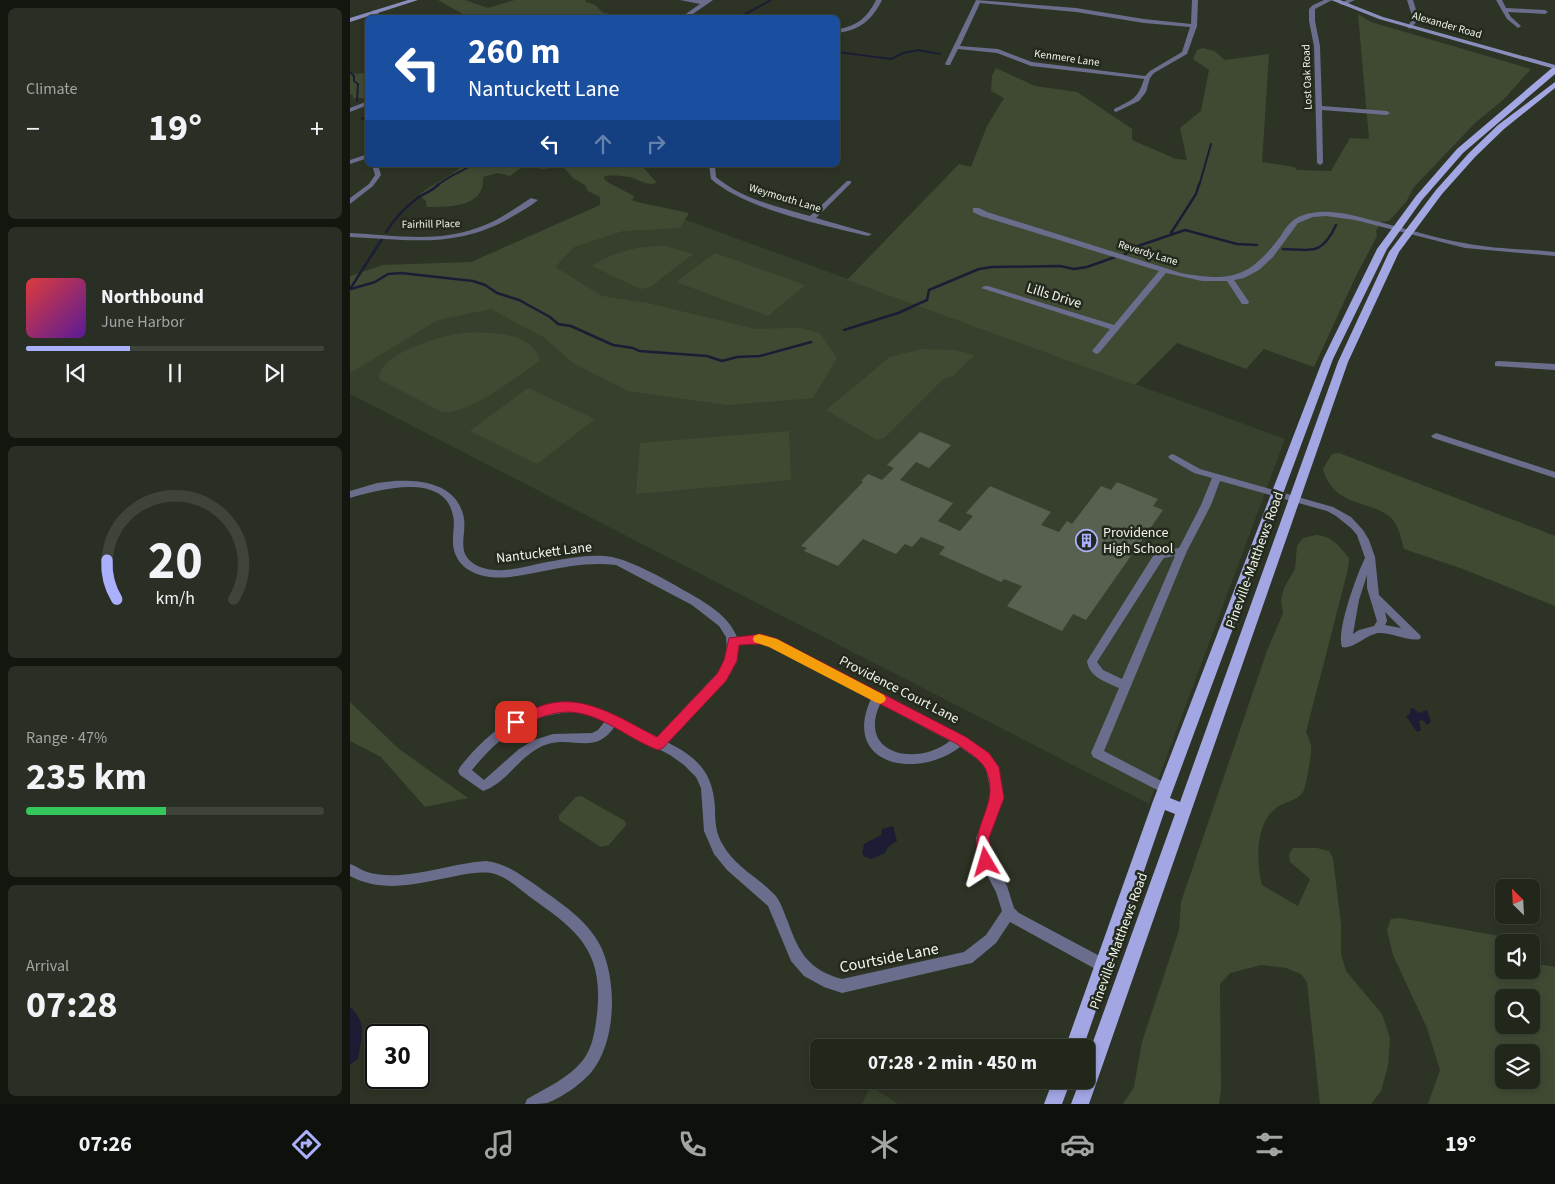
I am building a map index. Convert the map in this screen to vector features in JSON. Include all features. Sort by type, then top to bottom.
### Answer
[{"type":"main road","name":"Pineville-Matthews Road","points":[[1077,1039],[1163,795],[1343,362],[1419,198],[1460,151],[1555,68]]},
{"type":"main road","name":"Pineville-Matthews Road","points":[[1080,1104],[1184,811],[1287,496],[1328,359],[1382,248],[1404,231],[1472,155],[1501,127],[1555,84]]},
{"type":"main road","points":[[1163,795],[1184,811]]},
{"type":"main road","points":[[1054,1104],[1059,1089]]},
{"type":"street","points":[[371,15],[415,0]]},
{"type":"street","points":[[683,0],[708,2]]},
{"type":"street","points":[[840,31],[865,22],[880,0]]},
{"type":"street","points":[[1116,110],[1137,100],[1143,92],[1147,78],[1152,72],[1185,53],[1194,26],[1195,0]]},
{"type":"street","name":"Lost Oak Road","points":[[1320,163],[1318,46],[1312,21],[1312,9],[1329,0]]},
{"type":"street","name":"Alexander Road","points":[[1334,0],[1369,14],[1555,68]]},
{"type":"street","points":[[1342,4],[1352,0]]},
{"type":"street","points":[[1410,0],[1416,19],[1410,26]]},
{"type":"street","points":[[1499,0],[1509,18],[1518,26]]},
{"type":"street","points":[[948,64],[978,1],[1076,10],[1144,21],[1194,26]]},
{"type":"street","points":[[687,15],[708,2]]},
{"type":"street","points":[[1504,10],[1545,12]]},
{"type":"street","points":[[350,20],[365,16]]},
{"type":"street","name":"Kenmere Lane","points":[[956,47],[998,51],[1031,64],[1147,78]]},
{"type":"street","points":[[350,110],[365,104]]},
{"type":"street","points":[[1319,108],[1387,113]]},
{"type":"street","points":[[350,162],[365,158]]},
{"type":"street","points":[[350,202],[375,180],[378,174],[375,167]]},
{"type":"street","name":"Weymouth Lane","points":[[712,167],[713,178],[727,191],[759,203],[868,234]]},
{"type":"street","points":[[812,218],[849,182]]},
{"type":"street","name":"Fairhill Place","points":[[350,235],[446,237],[463,235],[488,227],[534,200]]},
{"type":"street","name":"Reverdy Lane","points":[[976,210],[1164,270],[1202,280],[1240,276],[1256,268],[1270,255],[1295,221],[1314,219],[1334,220],[1404,231],[1465,246],[1555,254]]},
{"type":"street","points":[[1096,352],[1164,270]]},
{"type":"street","points":[[1229,278],[1245,302]]},
{"type":"street","name":"Lills Drive","points":[[985,288],[1116,328]]},
{"type":"street","points":[[1498,364],[1555,367]]},
{"type":"street","points":[[1436,436],[1555,474]]},
{"type":"street","points":[[1173,457],[1188,467],[1217,477],[1330,509],[1351,522],[1367,543],[1370,559],[1374,593],[1382,621],[1375,629],[1357,636],[1346,644],[1352,616],[1370,559]]},
{"type":"street","points":[[1163,795],[1097,753],[1182,551],[1206,505],[1217,477]]},
{"type":"street","name":"Nantuckett Lane","points":[[350,495],[375,487],[397,484],[430,487],[451,501],[456,509],[459,518],[458,551],[465,562],[473,567],[494,574],[505,574],[587,560],[610,560],[714,613],[730,633],[733,641]]},
{"type":"street","points":[[1125,686],[1094,668],[1092,664],[1094,657],[1157,559],[1161,555],[1182,551]]},
{"type":"street","points":[[1352,616],[1358,623],[1375,629],[1403,632],[1416,636],[1390,612],[1374,593]]},
{"type":"street","name":"Providence Court Lane","points":[[733,641],[761,639],[772,642],[960,740],[984,757],[992,767],[998,798],[982,838],[986,862],[1002,890],[1009,912]]},
{"type":"street","points":[[658,744],[722,677],[731,661],[733,641]]},
{"type":"street","points":[[877,697],[870,713],[869,727],[874,741],[883,752],[901,762],[925,760],[953,747],[960,740]]},
{"type":"street","name":"Courtside Lane","points":[[612,720],[600,735],[583,740],[563,737],[546,740],[535,745],[522,754],[491,784],[483,786],[464,771],[470,762],[503,731],[516,722],[543,710],[558,707],[576,707],[593,711],[612,720],[658,744],[688,762],[701,774],[706,784],[712,837],[721,856],[771,900],[794,956],[822,982],[842,986],[967,958],[991,939],[1009,912]]},
{"type":"street","points":[[350,870],[368,880],[396,881],[469,868],[489,867],[512,876],[567,915],[592,944],[605,980],[606,999],[599,1048],[593,1060],[575,1079],[532,1104]]},
{"type":"street","points":[[1009,912],[1104,966]]},
{"type":"shaded area","points":[[438,0],[465,0],[488,8],[515,0],[585,0],[595,5],[603,13],[621,15],[464,15]]},
{"type":"shaded area","points":[[1358,14],[1371,22],[1531,69],[1503,100],[1476,122],[1414,187],[1406,202],[1389,221],[1381,222],[1376,231],[1377,236],[1355,278],[1314,367],[1264,349],[1246,369],[1177,343],[1135,385],[847,280],[959,164],[971,167],[987,126],[1004,98],[991,91],[992,76],[996,68],[1035,86],[1077,92],[1132,129],[1132,140],[1176,159],[1187,160],[1180,128],[1201,111],[1209,70],[1193,59],[1197,50],[1203,48],[1214,51],[1225,60],[1269,54],[1262,162],[1294,167],[1297,170],[1331,171],[1350,138],[1369,139]]},
{"type":"shaded area","points":[[365,73],[365,98],[353,98],[353,95],[350,94],[350,74]]},
{"type":"shaded area","points":[[460,167],[526,167],[519,169],[510,176],[498,173],[483,177],[482,187],[478,195],[464,204],[427,207],[426,201],[419,195]]},
{"type":"shaded area","points":[[538,167],[563,167],[541,169]]},
{"type":"shaded area","points":[[563,167],[643,167],[657,183],[646,183],[621,176],[605,176],[604,179],[634,196],[632,201],[689,213],[680,228],[623,231],[574,247],[555,267],[602,296],[647,303],[756,329],[800,328],[820,333],[837,358],[813,398],[728,405],[628,391],[573,363],[545,338],[491,309],[438,320],[350,373],[350,276],[383,265],[471,262],[600,205],[600,197],[588,191],[585,185],[573,178]]},
{"type":"shaded area","points":[[618,195],[1285,439],[1149,804],[350,394],[350,363]]},
{"type":"shaded area","points":[[665,246],[693,254],[650,287],[640,289],[592,266],[627,250]]},
{"type":"shaded area","points":[[715,253],[805,285],[768,316],[676,282]]},
{"type":"shaded area","points":[[461,333],[495,333],[518,338],[528,343],[540,361],[479,401],[454,411],[442,412],[379,379],[382,369],[389,361],[412,347]]},
{"type":"shaded area","points":[[921,349],[955,350],[974,355],[953,376],[943,379],[884,438],[877,440],[826,410],[890,357]]},
{"type":"shaded area","points":[[528,388],[595,419],[537,464],[470,431]]},
{"type":"shaded area","points":[[789,431],[791,480],[636,494],[640,443]]},
{"type":"shaded area","points":[[1339,453],[1555,536],[1555,606],[1463,569],[1404,549],[1397,526],[1390,517],[1381,511],[1348,499],[1329,483],[1323,469],[1332,454]]},
{"type":"shaded area","points":[[1316,535],[1326,537],[1338,546],[1349,558],[1348,569],[1306,732],[1311,749],[1304,789],[1297,798],[1276,808],[1264,824],[1258,855],[1260,876],[1262,885],[1298,906],[1310,879],[1290,862],[1289,854],[1293,848],[1317,848],[1329,851],[1333,858],[1341,925],[1341,954],[1346,971],[1382,1014],[1390,1038],[1388,1066],[1381,1091],[1371,1104],[1320,1104],[1307,982],[1301,974],[1286,968],[1261,965],[1230,973],[1220,984],[1221,1090],[1219,1104],[1123,1104],[1134,1087],[1142,1042],[1179,930],[1181,902],[1267,651],[1283,613],[1281,600],[1284,588],[1295,569],[1297,546],[1303,538]]},
{"type":"shaded area","points":[[350,702],[399,749],[468,798],[425,807],[381,757],[350,741]]},
{"type":"shaded area","points":[[581,796],[625,821],[626,825],[609,845],[601,847],[559,820],[559,815],[576,797]]},
{"type":"shaded area","points":[[1400,918],[1495,935],[1495,979],[1540,979],[1540,964],[1555,967],[1555,1104],[1428,1104],[1440,1070],[1427,1028],[1393,955],[1387,930],[1391,919]]},
{"type":"shaded area","points":[[870,1089],[876,1089],[898,1104],[862,1104]]},
{"type":"water","points":[[1414,708],[1418,713],[1427,710],[1431,722],[1427,725],[1423,720],[1419,721],[1421,730],[1417,732],[1406,716],[1410,714],[1410,709]]},
{"type":"water","points":[[893,826],[897,841],[888,847],[885,853],[871,859],[865,857],[862,853],[864,844],[881,835],[882,829]]},
{"type":"water","points":[[350,1007],[359,1018],[362,1037],[358,1059],[350,1065]]},
{"type":"building","name":"Providence High School","points":[[920,432],[951,445],[929,468],[916,462],[900,480],[953,503],[938,521],[960,531],[973,516],[966,513],[990,486],[1051,512],[1041,525],[1059,532],[1067,521],[1072,524],[1101,486],[1111,490],[1117,482],[1158,499],[1153,506],[1163,510],[1086,620],[1073,614],[1062,631],[1007,606],[1022,586],[1004,579],[1001,582],[939,554],[945,547],[921,537],[912,547],[905,544],[896,554],[863,539],[838,566],[804,551],[807,548],[801,546],[863,482],[861,481],[868,474],[882,480],[894,468],[887,465]]},
{"type":"waterway","points":[[744,15],[771,0]]},
{"type":"waterway","points":[[840,52],[891,59],[903,53],[918,50],[940,54]]},
{"type":"waterway","points":[[350,72],[354,76],[354,81],[358,84],[357,101]]},
{"type":"waterway","points":[[1199,186],[1211,144]]},
{"type":"waterway","points":[[437,186],[468,167]]},
{"type":"waterway","points":[[1171,233],[1196,194],[1199,184]]},
{"type":"waterway","points":[[386,232],[409,205],[437,186]]},
{"type":"waterway","points":[[1283,249],[1316,249],[1326,242],[1336,225]]},
{"type":"waterway","points":[[1125,254],[1138,246],[1185,230],[1237,244],[1257,245]]},
{"type":"waterway","points":[[350,289],[382,239]]},
{"type":"waterway","points":[[844,330],[898,313],[927,300],[929,290],[979,269],[992,267],[1060,266],[1074,269],[1087,267],[1115,257]]},
{"type":"waterway","points":[[351,289],[375,282],[388,274],[401,273],[473,281],[485,285],[497,293],[519,300],[550,317],[558,324],[571,326],[613,345],[633,348],[639,351],[707,356],[722,361],[737,357],[760,356],[811,342]]},
{"type":"slow traffic","points":[[759,639],[772,642],[880,699]]},
{"type":"place","name":"Providence High School","points":[[1087,541]]},
{"type":"route","points":[[516,722],[543,710],[558,707],[576,707],[593,711],[658,744],[722,677],[731,661],[733,641],[761,639],[772,642],[961,740],[984,757],[992,767],[998,798],[982,838],[986,862]]}]
